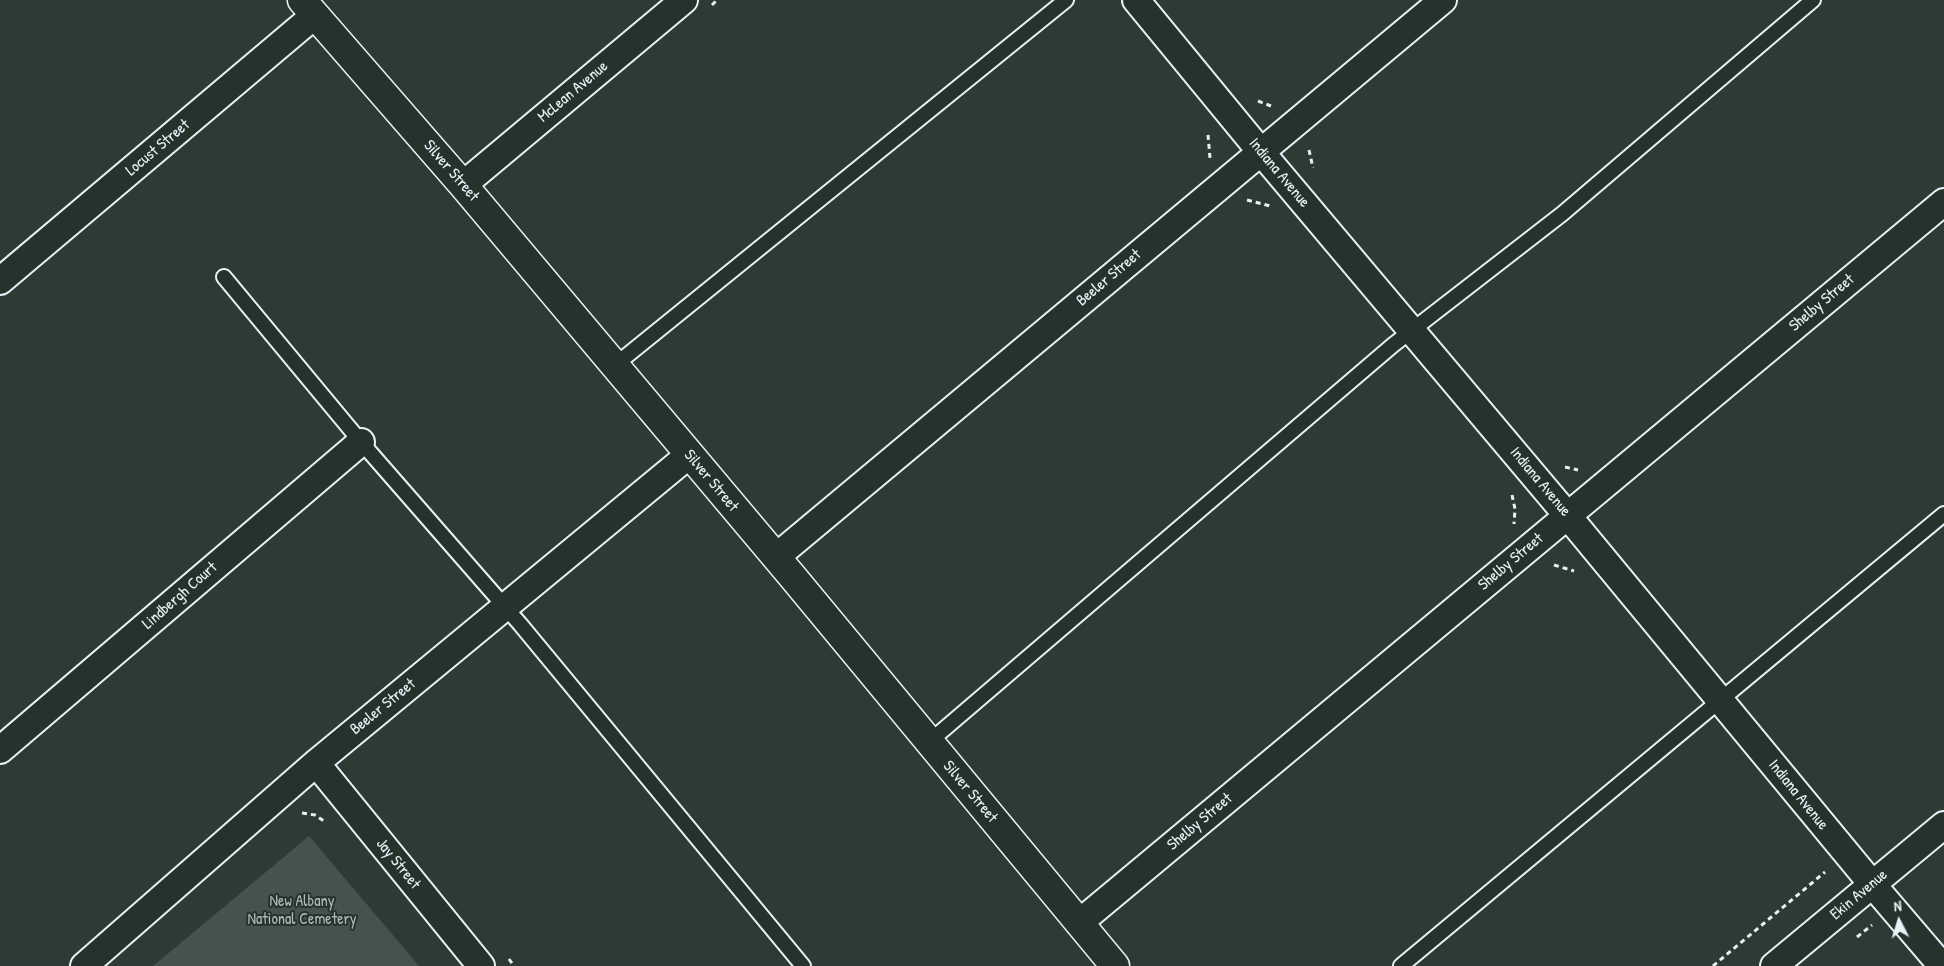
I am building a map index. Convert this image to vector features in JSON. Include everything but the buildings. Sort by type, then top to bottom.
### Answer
[{"type":"main road","name":"Silver Street","points":[[306,4],[463,185],[776,557],[1115,966]]},
{"type":"street","name":"McLean Avenue","points":[[463,185],[684,0]]},
{"type":"street","name":"Indiana Avenue","points":[[1136,0],[1942,966]]},
{"type":"street","name":"Beeler Street","points":[[776,557],[1443,0]]},
{"type":"street","name":"Locust Street","points":[[0,281],[306,4]]},
{"type":"street","name":"Shelby Street","points":[[1079,923],[1944,202]]},
{"type":"street","name":"Lindbergh Court","points":[[0,750],[360,442]]},
{"type":"street","name":"Beeler Street","points":[[84,966],[316,763],[689,455]]},
{"type":"street","name":"Jay Street","points":[[316,763],[481,966]]},
{"type":"street","name":"Ekin Avenue","points":[[1774,966],[1944,825]]},
{"type":"lane","points":[[614,366],[1066,0]]},
{"type":"lane","points":[[929,742],[1411,330],[1562,214],[1813,0]]},
{"type":"lane","points":[[224,277],[360,442],[506,607],[803,966]]},
{"type":"lane","points":[[1401,966],[1944,514]]},
{"type":"path","points":[[1253,98],[1266,106],[1275,107]]},
{"type":"path","points":[[1208,132],[1209,162]]},
{"type":"path","points":[[1308,143],[1309,155],[1314,171]]},
{"type":"path","points":[[1562,465],[1572,469],[1583,470]]},
{"type":"path","points":[[1545,566],[1555,565],[1578,572]]},
{"type":"path","points":[[1713,966],[1829,868]]},
{"type":"path","points":[[508,959],[514,966]]},
{"type":"green space","name":"New Albany National Cemetery","points":[[309,836],[419,966],[153,966]]}]
